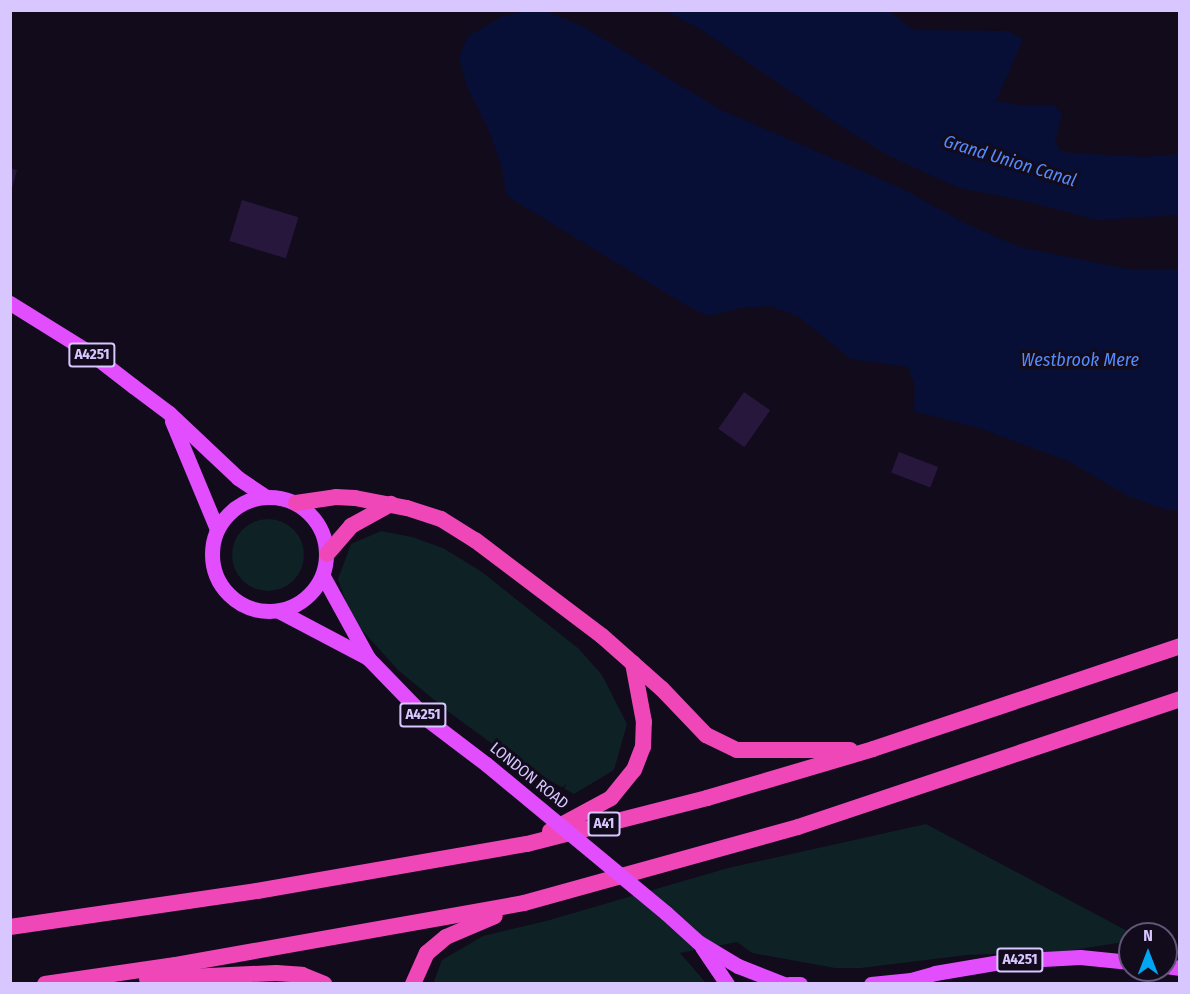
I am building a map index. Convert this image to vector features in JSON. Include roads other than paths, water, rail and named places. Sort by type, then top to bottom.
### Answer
[{"type":"highway","points":[[296,503],[336,497],[391,504],[441,519],[475,540],[602,636],[633,663],[706,735],[737,750],[873,749]]},
{"type":"highway","points":[[327,554],[351,526],[391,504]]},
{"type":"highway","name":"A41","points":[[10,927],[257,891],[527,844],[707,798],[873,749],[1179,646]]},
{"type":"highway","points":[[527,844],[610,798],[634,770],[643,747],[644,722],[633,663]]},
{"type":"highway","points":[[45,984],[176,965],[524,903],[798,827],[1179,699]]},
{"type":"highway","points":[[413,984],[427,953],[446,938],[524,903]]},
{"type":"highway","points":[[51,983],[276,973],[302,975],[324,984]]},
{"type":"main road","name":"A4251","points":[[10,303],[89,352],[169,413],[212,455],[266,496]]},
{"type":"main road","points":[[169,413],[217,529]]},
{"type":"main road","points":[[266,496],[296,503],[319,524],[327,554],[323,576],[312,592],[297,605],[279,611],[252,609],[229,596],[218,581],[212,564],[212,546],[217,529],[237,506],[266,496]]},
{"type":"main road","name":"LONDON ROAD","points":[[323,576],[368,658],[428,720],[486,764],[698,942],[738,966],[784,984]]},
{"type":"main road","name":"LONDON ROAD","points":[[279,611],[368,658]]},
{"type":"main road","name":"LONDON ROAD","points":[[698,942],[727,984]]},
{"type":"main road","name":"A4251","points":[[871,984],[908,982],[954,969],[1006,961],[1080,957],[1118,961]]},
{"type":"main road","points":[[789,984],[800,984]]},
{"type":"water","name":"Grand Union Canal","points":[[666,11],[890,11],[913,30],[1007,31],[1023,39],[996,101],[1026,106],[1055,106],[1062,114],[1055,141],[1060,150],[1070,153],[1146,157],[1179,154],[1179,215],[1097,220],[1025,201],[959,188],[889,156],[836,123],[700,29]]},
{"type":"water","name":"Westbrook Mere","points":[[521,12],[548,12],[582,26],[721,110],[903,189],[964,223],[1020,247],[1127,269],[1179,269],[1179,510],[1167,510],[1128,496],[1068,461],[979,428],[914,411],[915,386],[908,367],[851,359],[799,317],[770,306],[741,308],[708,316],[684,304],[507,196],[502,167],[488,128],[468,89],[459,58],[468,36],[503,16]]}]
